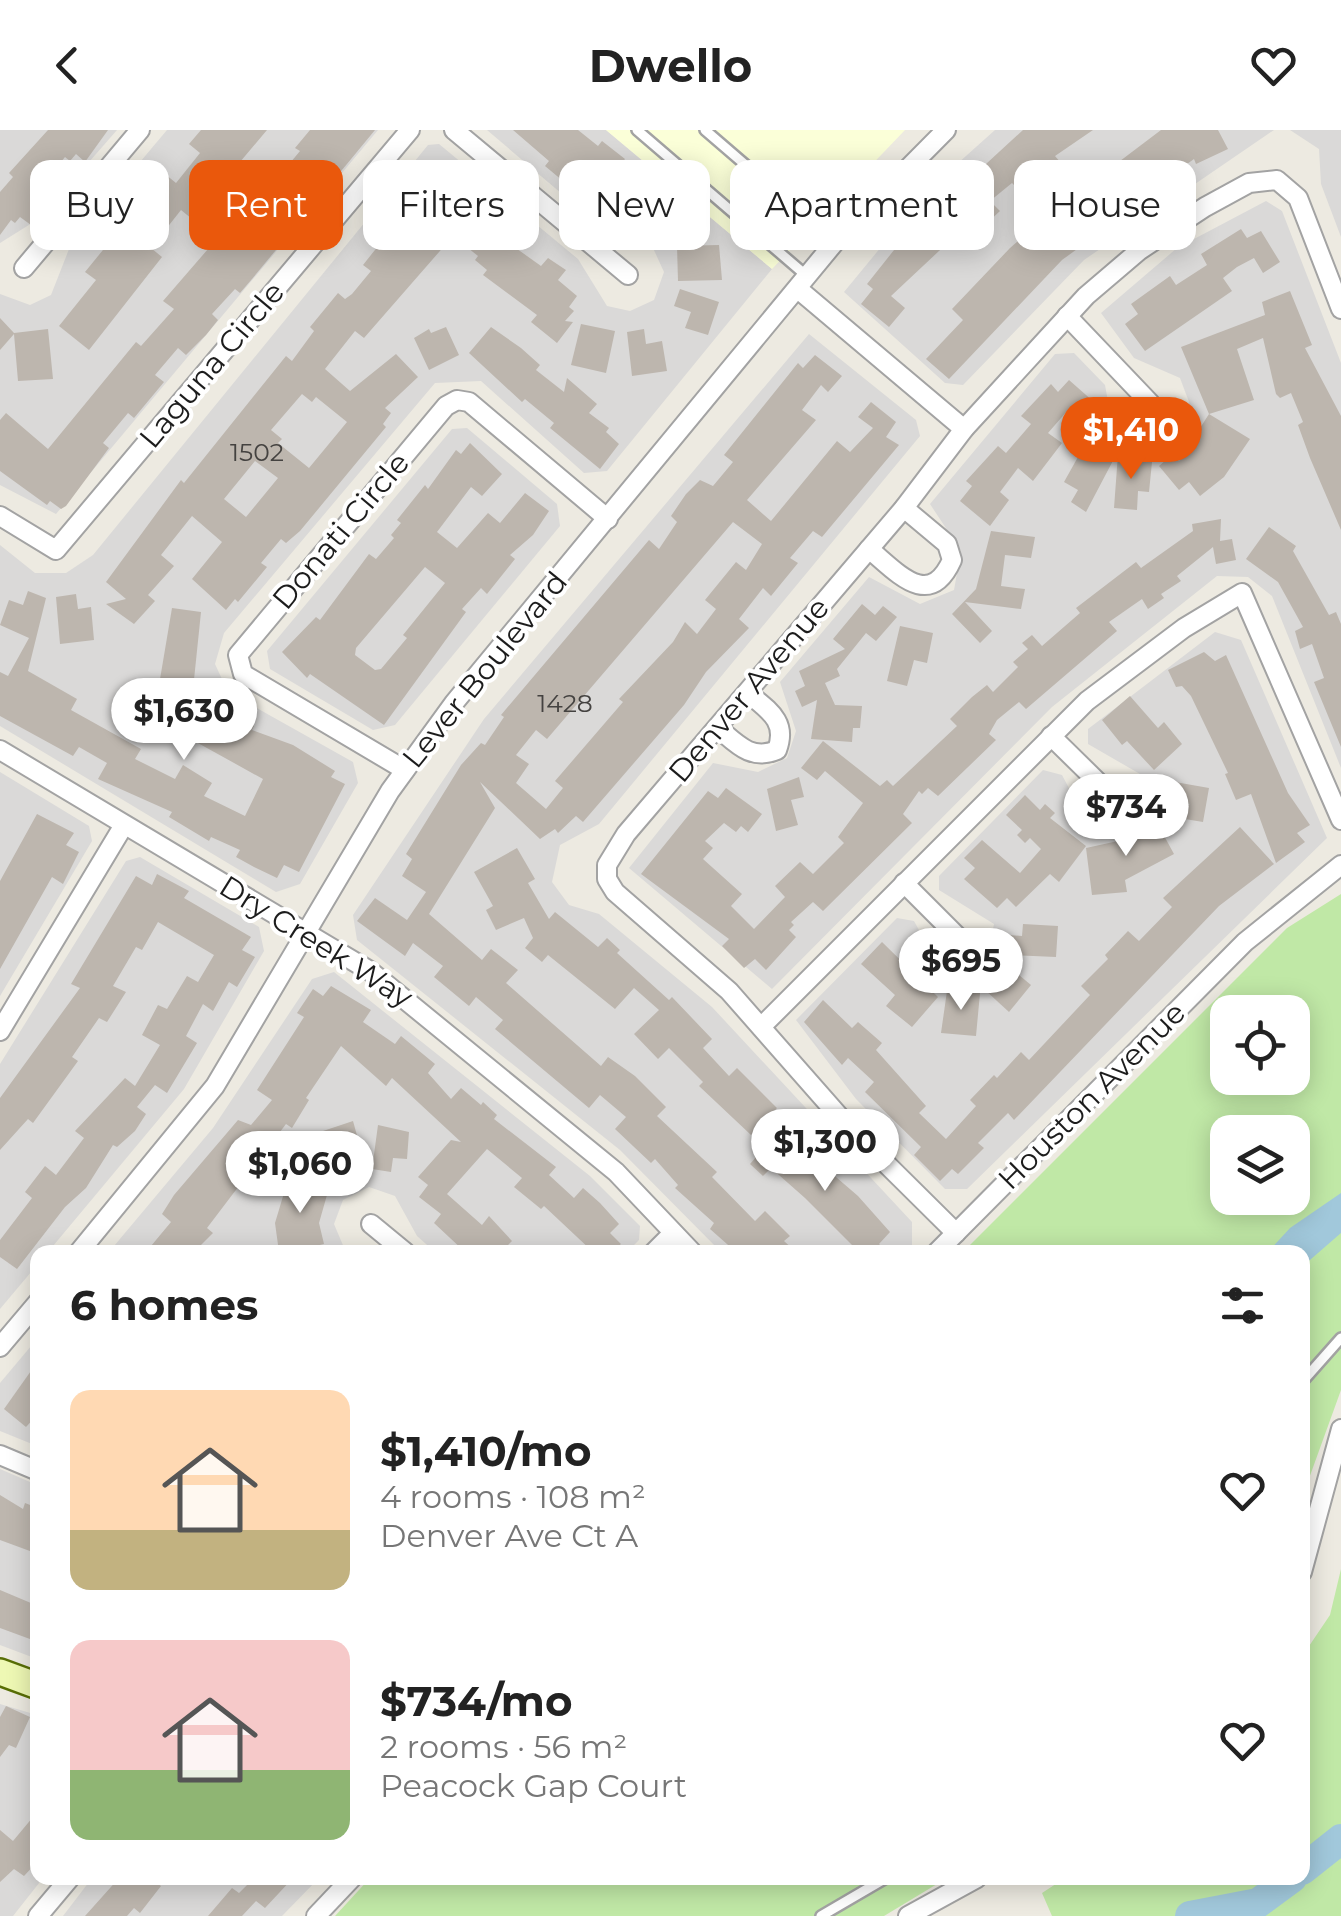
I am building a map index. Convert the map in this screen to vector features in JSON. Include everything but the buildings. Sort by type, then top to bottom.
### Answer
[{"type":"street","points":[[24,268],[140,130]]},
{"type":"street","name":"Laguna Circle","points":[[0,516],[56,550],[410,130]]},
{"type":"street","points":[[454,130],[628,274]]},
{"type":"street","name":"Lever Boulevard","points":[[917,160],[946,130]]},
{"type":"street","name":"Denver Avenue","points":[[956,1233],[846,1124],[762,1027],[704,968],[622,899],[607,879],[614,850],[904,508],[964,429],[1103,280],[1156,239],[1248,183],[1270,178],[1286,184],[1298,198],[1341,309]]},
{"type":"street","name":"Lever Boulevard","points":[[85,1245],[215,1086],[405,770],[454,703],[830,250]]},
{"type":"street","points":[[803,283],[964,429]]},
{"type":"street","points":[[1067,316],[1150,403]]},
{"type":"street","name":"Donati Circle","points":[[405,770],[243,674],[238,655],[446,406],[457,400],[470,402],[608,519]]},
{"type":"street","points":[[869,549],[912,585],[929,586],[944,577],[952,560],[946,544],[904,508]]},
{"type":"street","points":[[762,1027],[1051,736],[1138,660],[1242,593],[1341,820]]},
{"type":"street","points":[[718,728],[747,752],[764,755],[777,750],[782,736],[779,720],[748,692]]},
{"type":"street","points":[[1051,736],[1107,791]]},
{"type":"street","name":"Dry Creek Way","points":[[0,750],[306,933],[415,1003],[616,1172],[685,1245]]},
{"type":"street","points":[[0,1031],[124,824]]},
{"type":"street","name":"Houston Avenue","points":[[944,1245],[1245,942],[1341,865]]},
{"type":"street","points":[[904,883],[960,938]]},
{"type":"street","points":[[371,1224],[396,1245]]},
{"type":"street","points":[[661,1245],[674,1233]]},
{"type":"street","points":[[0,1347],[30,1311]]},
{"type":"street","points":[[1310,1542],[1341,1428]]},
{"type":"street","points":[[0,1455],[30,1468]]},
{"type":"street","points":[[0,1672],[30,1683]]},
{"type":"street","points":[[38,1916],[64,1885]]},
{"type":"street","points":[[316,1916],[345,1885]]},
{"type":"street","points":[[908,1916],[964,1885]]},
{"type":"lane","points":[[636,130],[803,283]]},
{"type":"lane","points":[[705,130],[740,160]]},
{"type":"lane","points":[[1310,1373],[1341,1338]]},
{"type":"lane","points":[[821,1916],[874,1885]]},
{"type":"shaded area","points":[[0,130],[117,130],[91,160],[30,160],[30,224],[0,243]]},
{"type":"shaded area","points":[[167,130],[378,130],[343,172],[343,160],[189,160],[189,250],[277,250],[56,514],[0,485],[0,294],[30,305],[51,295],[69,250],[169,250],[169,160],[142,160]]},
{"type":"shaded area","points":[[487,130],[606,130],[642,160],[559,160],[559,191],[539,174],[539,160],[522,160]]},
{"type":"shaded area","points":[[606,130],[905,130],[876,160],[730,160],[730,234],[710,217],[710,160],[642,160]]},
{"type":"shaded area","points":[[995,130],[1274,130],[1196,183],[1196,160],[1014,160],[1014,250],[1099,250],[1084,260],[963,385],[945,383],[844,292],[879,250],[994,250],[994,160],[962,160]]},
{"type":"shaded area","points":[[1290,130],[1341,130],[1341,237],[1321,184],[1319,149]]},
{"type":"shaded area","points":[[439,144],[458,160],[416,160],[428,145]]},
{"type":"shaded area","points":[[1266,201],[1282,211],[1341,363],[1341,768],[1272,596],[1248,577],[1217,576],[1052,707],[772,989],[629,868],[713,763],[758,772],[787,758],[796,731],[780,682],[869,577],[920,604],[954,590],[961,551],[930,504],[1055,354],[1074,353],[1105,385],[1111,418],[1129,437],[1159,440],[1181,425],[1189,402],[1180,378],[1134,358],[1101,313],[1175,250],[1196,250],[1196,238]]},
{"type":"shaded area","points":[[710,217],[730,234],[730,250],[749,250],[772,269],[607,471],[584,473],[481,381],[435,383],[224,633],[215,664],[228,692],[353,762],[358,783],[300,884],[276,892],[0,726],[0,545],[35,573],[66,573],[93,555],[363,225],[363,250],[539,250],[539,227],[559,243],[559,250],[567,250],[578,259],[607,306],[630,311],[654,300],[664,272],[654,250],[710,250]]},
{"type":"shaded area","points":[[749,250],[790,250],[772,269]]},
{"type":"shaded area","points":[[809,334],[916,420],[920,436],[599,824],[560,845],[552,882],[569,905],[599,914],[712,1007],[912,1222],[912,1245],[714,1245],[620,1150],[357,940],[353,915],[484,719]]},
{"type":"shaded area","points":[[467,428],[557,504],[560,526],[395,725],[373,730],[270,669],[267,651],[452,429]]},
{"type":"shaded area","points":[[1215,632],[1241,640],[1327,838],[967,1189],[945,1189],[856,1099],[796,1020],[897,918],[914,921],[941,970],[986,964],[994,924],[939,890],[939,876],[1043,770],[1062,775],[1087,822],[1131,819],[1144,797],[1140,774],[1088,744],[1088,729]]},
{"type":"shaded area","points":[[0,772],[89,826],[92,841],[0,996]]},
{"type":"shaded area","points":[[140,857],[259,927],[264,951],[184,1089],[54,1245],[30,1245],[30,1273],[0,1309],[0,1064],[126,861]]},
{"type":"shaded area","points":[[334,972],[590,1176],[640,1226],[639,1240],[634,1245],[427,1245],[417,1236],[395,1196],[369,1187],[343,1200],[334,1224],[343,1245],[115,1245],[213,1128],[312,979]]},
{"type":"shaded area","points":[[30,1347],[30,1443],[0,1431],[0,1383]]},
{"type":"shaded area","points":[[0,1469],[30,1482],[30,1656],[0,1645]]},
{"type":"shaded area","points":[[0,1704],[30,1713],[30,1885],[37,1885],[13,1916],[0,1916]]},
{"type":"shaded area","points":[[87,1885],[312,1885],[282,1916],[63,1916]]},
{"type":"green space","points":[[1341,894],[1341,1390],[1310,1476],[1310,1245],[970,1245],[1210,1005],[1210,1095],[1310,1095],[1310,995],[1220,995],[1287,928]]},
{"type":"green space","points":[[1341,1569],[1341,1916],[1052,1916],[1042,1893],[1054,1885],[1310,1885],[1310,1645],[1330,1615]]},
{"type":"green space","points":[[364,1885],[935,1885],[884,1916],[335,1916]]},
{"type":"water","points":[[1341,1193],[1341,1233],[1310,1260],[1310,1245],[1274,1245],[1290,1228]]},
{"type":"waterway","points":[[1310,1864],[1341,1839]]},
{"type":"waterway","points":[[1190,1916],[1258,1903],[1282,1885]]}]
